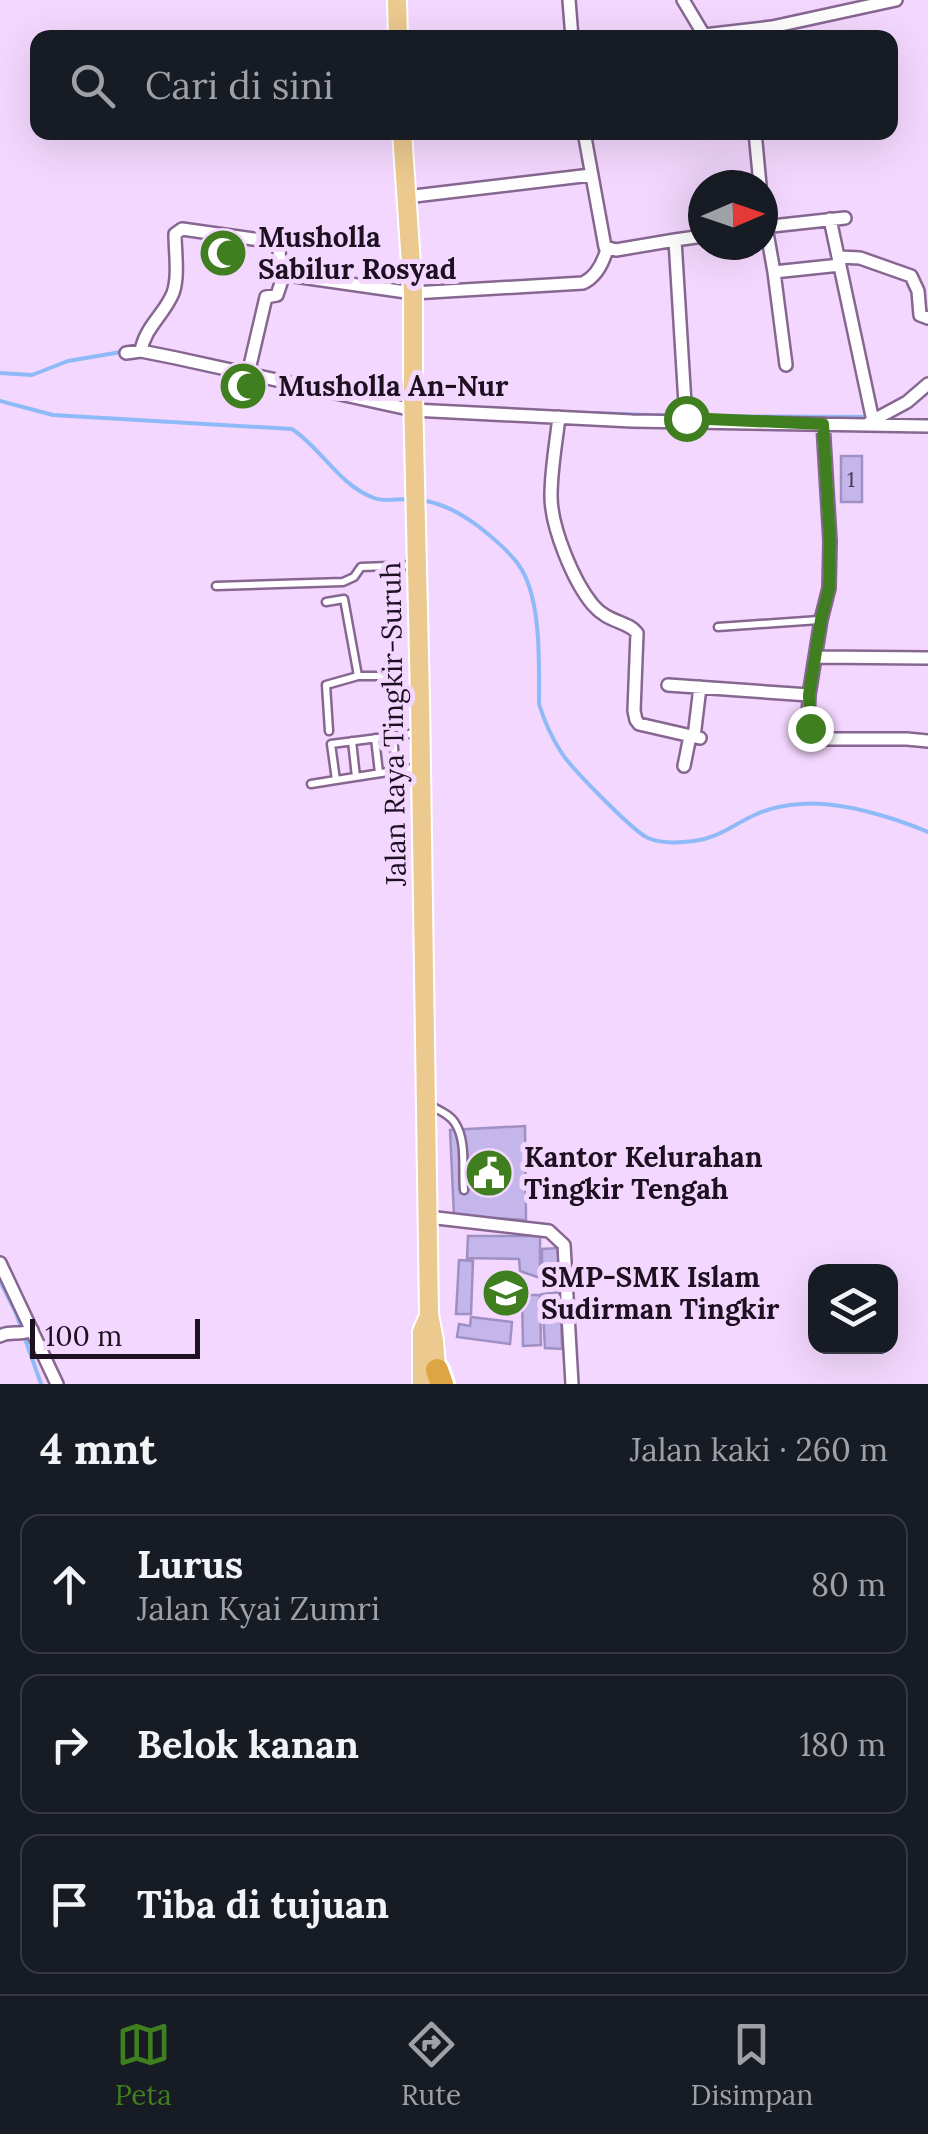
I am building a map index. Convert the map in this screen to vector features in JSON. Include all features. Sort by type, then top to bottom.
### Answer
[{"type":"main road","points":[[397,0],[398,30]]},
{"type":"main road","name":"Jalan Raya Tingkir-Suruh","points":[[402,140],[413,293],[430,1314],[439,1381]]},
{"type":"street","points":[[568,0],[571,30]]},
{"type":"street","points":[[683,0],[700,30]]},
{"type":"street","points":[[779,30],[896,0]]},
{"type":"street","points":[[141,349],[148,329],[172,295],[176,231],[184,229],[275,242],[284,274],[413,293],[583,283],[594,276],[607,249],[585,140]]},
{"type":"street","points":[[755,140],[758,170]]},
{"type":"street","points":[[406,197],[591,175]]},
{"type":"street","points":[[778,225],[845,218]]},
{"type":"street","points":[[830,219],[870,423]]},
{"type":"street","points":[[607,249],[688,238]]},
{"type":"street","points":[[675,240],[685,416]]},
{"type":"street","points":[[774,272],[860,258],[912,276],[918,291],[918,312],[928,318]]},
{"type":"street","points":[[771,260],[786,365]]},
{"type":"street","points":[[250,368],[267,295],[278,294],[284,274]]},
{"type":"street","points":[[126,353],[141,349],[250,368],[413,404],[559,418],[685,416],[928,426]]},
{"type":"street","points":[[870,423],[907,402],[928,384]]},
{"type":"street","points":[[559,418],[551,496],[556,524],[585,594],[610,620],[634,627],[638,633],[636,722],[694,737]]},
{"type":"street","points":[[823,424],[829,588],[808,720],[816,738],[928,742]]},
{"type":"street","points":[[815,657],[928,658]]},
{"type":"street","points":[[668,685],[809,695]]},
{"type":"street","points":[[684,766],[694,737],[700,687]]},
{"type":"street","points":[[428,1217],[549,1231],[558,1238],[564,1245],[572,1384]]},
{"type":"street","points":[[0,1264],[26,1333],[56,1384],[64,1384]]},
{"type":"street","points":[[0,1336],[26,1333]]},
{"type":"lane","points":[[216,586],[343,582],[354,577],[361,567],[418,565]]},
{"type":"lane","points":[[326,602],[344,599],[358,676]]},
{"type":"lane","points":[[718,627],[821,620]]},
{"type":"lane","points":[[328,730],[326,685],[358,676],[378,676],[388,684],[395,699],[420,699]]},
{"type":"lane","points":[[336,780],[332,744],[421,732]]},
{"type":"lane","points":[[392,736],[396,770]]},
{"type":"lane","points":[[374,738],[378,773]]},
{"type":"lane","points":[[352,741],[356,777]]},
{"type":"lane","points":[[311,784],[422,766]]},
{"type":"lane","points":[[426,1104],[455,1122],[460,1134],[464,1190]]},
{"type":"building","points":[[841,456],[862,456],[862,502],[841,502]]},
{"type":"building","name":"Kantor Kelurahan Tingkir Tengah","points":[[525,1126],[526,1220],[454,1216],[450,1130]]},
{"type":"building","points":[[468,1236],[540,1236],[540,1278],[520,1271],[519,1259],[467,1258]]},
{"type":"building","points":[[558,1248],[560,1279],[542,1279],[542,1249]]},
{"type":"building","points":[[459,1260],[473,1261],[471,1314],[456,1314]]},
{"type":"building","points":[[560,1292],[562,1349],[545,1348],[542,1294]]},
{"type":"building","points":[[522,1295],[540,1295],[541,1345],[523,1346]]},
{"type":"building","points":[[471,1317],[512,1322],[510,1344],[457,1337],[459,1324],[470,1326]]},
{"type":"waterway","points":[[0,373],[32,375],[68,361],[121,352]]},
{"type":"waterway","points":[[0,401],[53,415],[292,429],[362,492],[382,500],[407,499]]},
{"type":"waterway","points":[[590,413],[680,416]]},
{"type":"waterway","points":[[690,416],[870,417]]},
{"type":"waterway","points":[[422,500],[471,521],[518,564],[535,612],[539,704],[549,729],[577,771],[648,838],[677,843],[694,841],[720,834],[767,810],[816,804],[866,811],[928,832]]},
{"type":"waterway","points":[[0,1281],[16,1313],[41,1384]]},
{"type":"place","name":"Musholla Sabilur Rosyad","points":[[223,253]]},
{"type":"place","name":"Musholla An-Nur","points":[[243,386]]},
{"type":"place","name":"Kantor Kelurahan Tingkir Tengah","points":[[489,1173]]},
{"type":"place","name":"SMP-SMK Islam Sudirman Tingkir","points":[[506,1293]]},
{"type":"route","points":[[686,418],[823,424],[829,588],[809,695],[810,728]]}]
